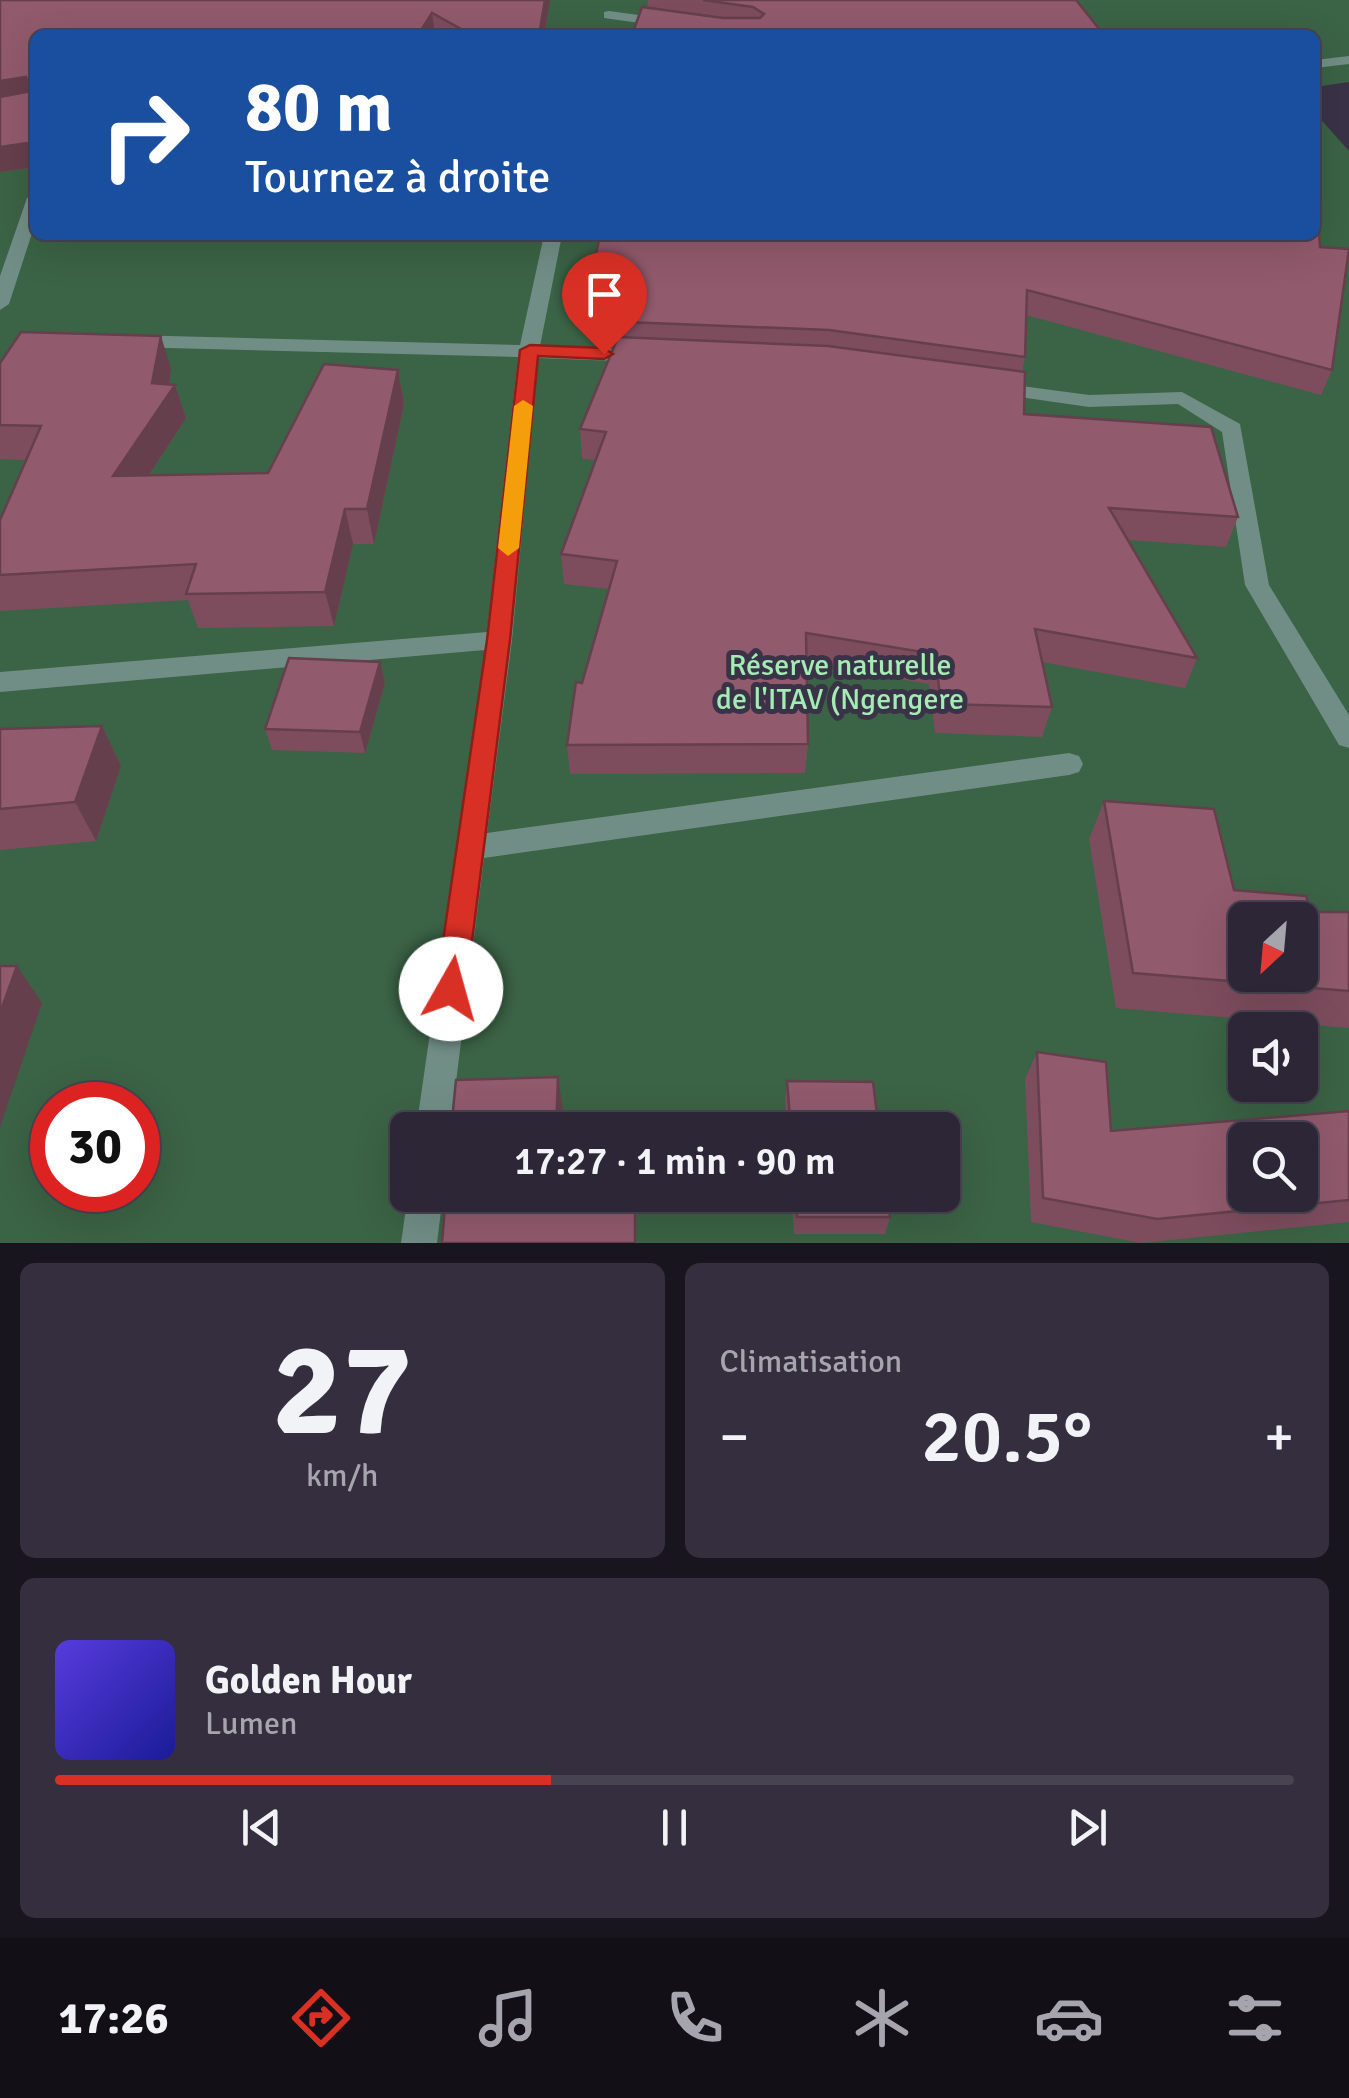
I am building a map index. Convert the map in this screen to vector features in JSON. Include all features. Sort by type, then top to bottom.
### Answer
[{"type":"street","points":[[619,0],[607,20],[681,25]]},
{"type":"street","points":[[1320,63],[1349,60]]},
{"type":"street","points":[[0,304],[30,213]]},
{"type":"street","points":[[435,1112],[498,640],[530,350],[552,240]]},
{"type":"street","points":[[102,341],[530,350],[668,357]]},
{"type":"street","points":[[976,386],[1089,402],[1182,398],[1232,429],[1257,585],[1349,738]]},
{"type":"street","points":[[0,682],[498,640]]},
{"type":"street","points":[[469,848],[1068,764]]},
{"type":"street","points":[[419,1243],[423,1212]]},
{"type":"green space","name":"Réserve naturelle de l'ITAV (Ngengere","points":[[0,0],[1349,0],[1349,82],[1320,86],[1320,30],[30,30],[30,240],[1320,240],[1320,119],[1349,151],[1349,1243],[0,1243]]},
{"type":"building","points":[[0,0],[545,0],[540,30],[463,30],[432,13],[421,30],[30,30],[30,88],[26,77],[0,81]]},
{"type":"building","points":[[703,0],[1076,0],[1100,30],[634,30],[642,7],[723,18],[760,18],[764,14],[753,7]]},
{"type":"building","points":[[30,91],[30,143],[0,147],[0,97]]},
{"type":"building","points":[[599,240],[1320,240],[1320,247],[1349,249],[1332,370],[1027,290],[1025,357],[829,330],[626,322],[631,311],[585,309]]},
{"type":"building","points":[[21,332],[161,336],[152,383],[175,385],[113,476],[268,473],[324,364],[398,370],[367,509],[345,509],[325,592],[186,594],[196,564],[0,575],[0,520],[41,426],[0,425],[0,363]]},
{"type":"building","points":[[618,337],[828,346],[1025,372],[1024,414],[1211,427],[1238,517],[1109,508],[1197,658],[1035,629],[1052,707],[941,704],[935,654],[806,633],[808,744],[567,745],[576,682],[582,683],[617,561],[561,554],[606,432],[580,429]]},
{"type":"building","points":[[289,658],[380,662],[360,732],[265,729]]},
{"type":"building","points":[[102,726],[75,802],[0,809],[0,729]]},
{"type":"building","points":[[1104,801],[1214,809],[1234,890],[1306,896],[1308,902],[1228,902],[1228,981],[1133,973]]},
{"type":"building","points":[[1318,912],[1349,912],[1349,991],[1318,988]]},
{"type":"building","points":[[0,966],[17,966],[0,1013]]},
{"type":"building","points":[[1037,1052],[1106,1062],[1111,1131],[1349,1111],[1349,1200],[1318,1203],[1318,1122],[1228,1122],[1228,1212],[1157,1219],[1043,1198]]},
{"type":"building","points":[[558,1077],[557,1112],[453,1112],[456,1080]]},
{"type":"building","points":[[787,1081],[873,1082],[877,1112],[790,1112]]},
{"type":"building","points":[[445,1212],[635,1212],[635,1243],[442,1243]]},
{"type":"building","points":[[797,1212],[889,1212],[890,1217],[797,1217]]},
{"type":"slow traffic","points":[[508,548],[523,406]]},
{"type":"route","points":[[451,989],[498,640],[530,350],[604,354]]}]
